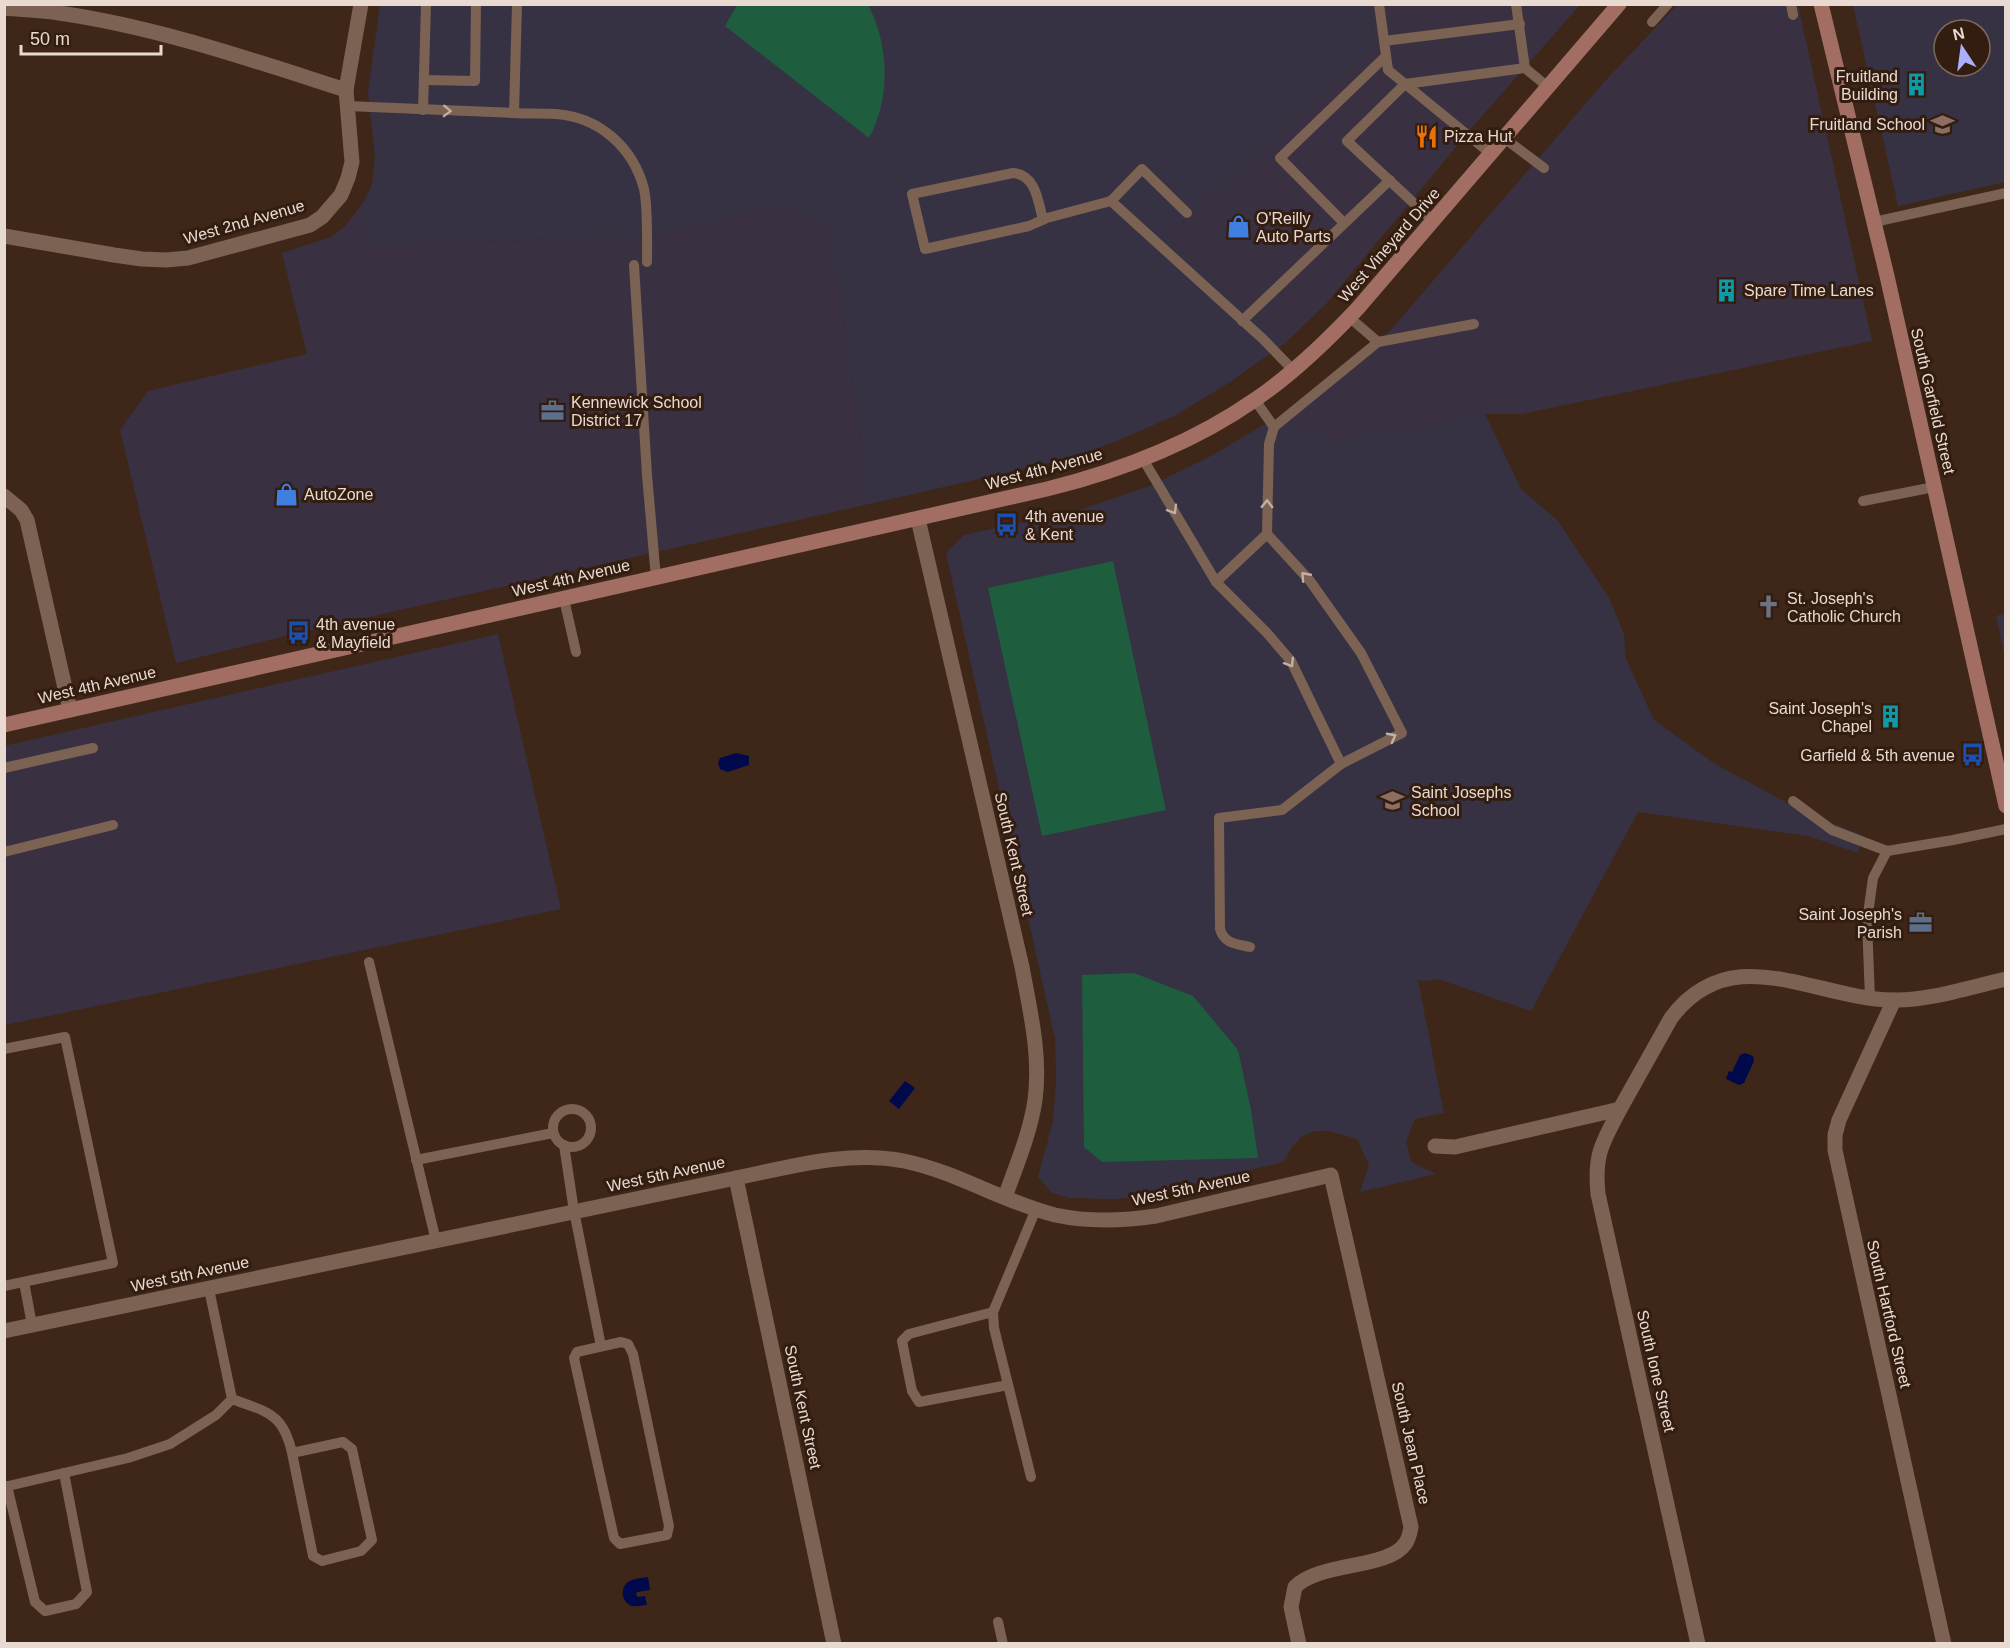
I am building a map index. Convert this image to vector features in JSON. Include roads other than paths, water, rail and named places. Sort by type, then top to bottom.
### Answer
[{"type":"main road","name":"West Vineyard Drive","points":[[1143,459],[1210,427],[1255,400],[1316,351],[1349,317],[1619,4]]},
{"type":"main road","name":"South Garfield Street","points":[[1821,4],[1874,222],[2005,801]]},
{"type":"main road","name":"West 4th Avenue","points":[[4,725],[918,519],[1089,479],[1143,459]]},
{"type":"street","points":[[346,106],[346,90],[361,4]]},
{"type":"street","points":[[4,8],[59,8],[240,56],[346,90]]},
{"type":"street","name":"West 2nd Avenue","points":[[4,236],[142,259],[188,258],[310,225],[322,217],[341,195],[348,178],[352,162],[346,106]]},
{"type":"street","points":[[7,497],[21,510],[27,520],[70,710]]},
{"type":"street","name":"South Kent Street","points":[[918,519],[1019,956],[1035,1036],[1035,1099],[1028,1132],[1005,1197]]},
{"type":"street","points":[[1435,1146],[1455,1147],[1620,1109],[1671,1018],[1691,997],[1727,979],[1746,975],[1781,978],[1870,999],[1894,1000],[1926,997],[2006,979]]},
{"type":"street","name":"South Hartford Street","points":[[1894,1000],[1842,1112],[1835,1135],[1835,1150],[1944,1644]]},
{"type":"street","name":"South Ione Street","points":[[1620,1109],[1597,1157],[1598,1194],[1698,1644]]},
{"type":"street","name":"West 5th Avenue","points":[[4,1331],[813,1163],[873,1158],[902,1161],[950,1174],[1036,1209],[1056,1215],[1081,1218],[1132,1219],[1156,1216],[1331,1175]]},
{"type":"street","name":"South Jean Place","points":[[1299,1644],[1291,1607],[1295,1587],[1306,1577],[1389,1556],[1404,1546],[1411,1527],[1331,1175]]},
{"type":"street","name":"South Kent Street","points":[[736,1178],[834,1644]]},
{"type":"lane","points":[[423,110],[426,4]]},
{"type":"lane","points":[[424,80],[475,81],[477,4]]},
{"type":"lane","points":[[514,113],[517,4]]},
{"type":"lane","points":[[1379,4],[1388,70],[1491,154]]},
{"type":"lane","points":[[1516,4],[1525,68],[1548,87]]},
{"type":"lane","points":[[1652,22],[1668,4]]},
{"type":"lane","points":[[1384,41],[1520,24]]},
{"type":"lane","points":[[1344,224],[1280,158],[1386,56]]},
{"type":"lane","points":[[1432,221],[1347,141],[1405,84],[1525,68]]},
{"type":"lane","points":[[346,106],[557,114],[580,118],[613,136],[623,146],[633,162],[644,191],[647,262]]},
{"type":"lane","points":[[1504,138],[1544,168]]},
{"type":"lane","points":[[1043,220],[1032,185],[1021,174],[1013,173],[912,194],[925,249],[1029,226],[1111,201],[1142,170],[1187,213]]},
{"type":"lane","points":[[1242,321],[1390,180]]},
{"type":"lane","points":[[1874,222],[2006,193]]},
{"type":"lane","points":[[1111,201],[1293,370]]},
{"type":"lane","points":[[634,265],[656,578]]},
{"type":"lane","points":[[1349,317],[1378,342]]},
{"type":"lane","points":[[1250,947],[1228,942],[1222,936],[1220,929],[1219,818],[1282,810],[1341,764],[1402,733],[1361,653],[1310,581],[1267,534],[1269,444],[1274,427],[1378,342],[1474,324]]},
{"type":"lane","points":[[1255,400],[1274,427]]},
{"type":"lane","points":[[1143,459],[1216,582],[1268,633],[1291,661],[1341,764]]},
{"type":"lane","points":[[1863,501],[1934,487]]},
{"type":"lane","points":[[1216,582],[1267,534]]},
{"type":"lane","points":[[564,599],[576,652]]},
{"type":"lane","points":[[4,768],[93,748]]},
{"type":"lane","points":[[1793,801],[1832,830],[1887,851],[2006,829]]},
{"type":"lane","points":[[4,852],[112,825]]},
{"type":"lane","points":[[1870,999],[1868,921],[1873,878],[1887,851]]},
{"type":"lane","points":[[369,962],[436,1241]]},
{"type":"lane","points":[[4,1049],[65,1037],[112,1263],[4,1286]]},
{"type":"lane","points":[[576,1109],[587,1116],[591,1128],[587,1139],[576,1146],[564,1145],[553,1133],[553,1124],[555,1118],[564,1110],[576,1109]]},
{"type":"lane","points":[[416,1160],[553,1133]]},
{"type":"lane","points":[[564,1145],[574,1212],[601,1346]]},
{"type":"lane","points":[[1031,1477],[994,1328],[993,1312],[1036,1209]]},
{"type":"lane","points":[[24,1282],[32,1325]]},
{"type":"lane","points":[[209,1288],[232,1399]]},
{"type":"lane","points":[[993,1312],[909,1334],[902,1341],[912,1391],[919,1402],[1008,1385]]},
{"type":"lane","points":[[621,1342],[628,1344],[633,1354],[669,1526],[667,1535],[620,1544],[614,1538],[574,1358],[577,1352],[601,1346],[621,1342]]},
{"type":"lane","points":[[232,1399],[273,1415],[288,1436],[314,1557],[322,1561],[361,1551],[372,1540],[352,1449],[343,1442],[292,1453]]},
{"type":"lane","points":[[64,1473],[87,1592],[76,1604],[45,1611],[35,1602],[6,1486],[128,1458],[170,1444],[216,1415],[232,1399]]},
{"type":"lane","points":[[998,1622],[1003,1644]]},
{"type":"place","name":"Fruitland Building","points":[[1916,85]]},
{"type":"place","name":"Fruitland School","points":[[1943,124]]},
{"type":"place","name":"Pizza Hut","points":[[1426,136]]},
{"type":"place","name":"O'Reilly Auto Parts","points":[[1238,227]]},
{"type":"place","name":"Spare Time Lanes","points":[[1726,290]]},
{"type":"place","name":"Kennewick School District 17","points":[[553,411]]},
{"type":"place","name":"AutoZone","points":[[286,494]]},
{"type":"place","name":"4th avenue & Kent","points":[[1007,525]]},
{"type":"place","name":"St. Joseph's Catholic Church","points":[[1769,607]]},
{"type":"place","name":"4th avenue & Mayfield","points":[[298,633]]},
{"type":"place","name":"Saint Joseph's Chapel","points":[[1890,717]]},
{"type":"place","name":"Garfield & 5th avenue","points":[[1973,755]]},
{"type":"place","name":"Saint Josephs School","points":[[1393,801]]},
{"type":"place","name":"Saint Joseph's Parish","points":[[1920,923]]}]
